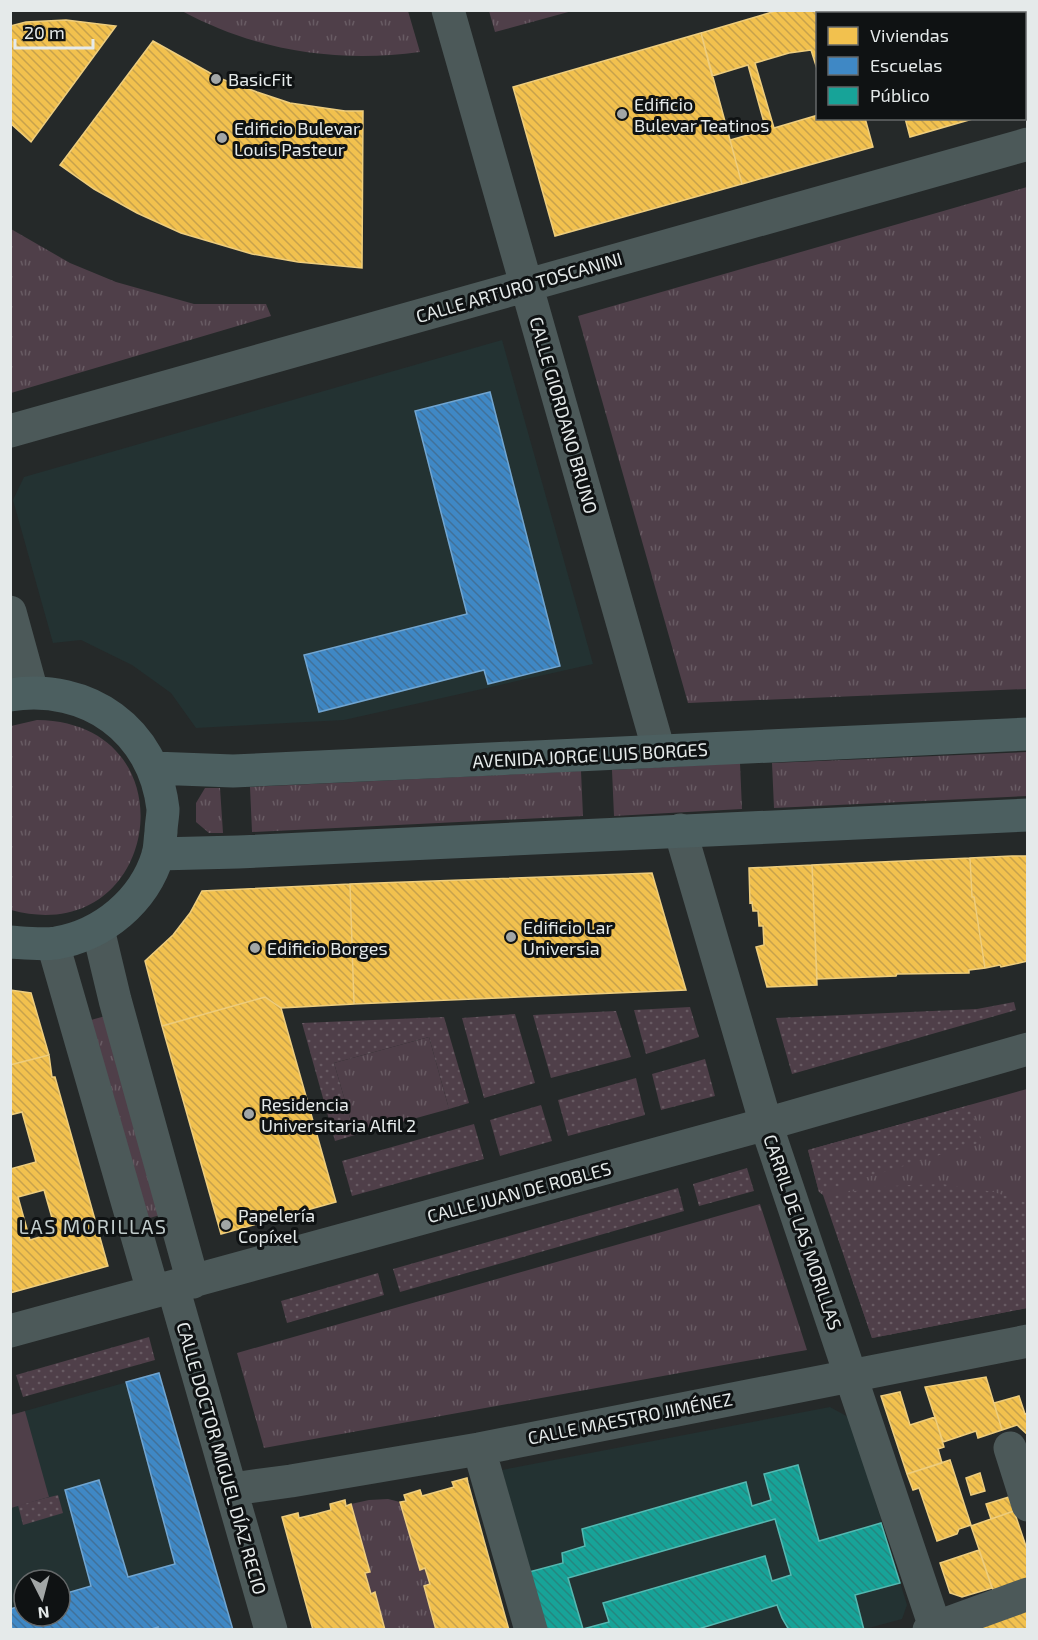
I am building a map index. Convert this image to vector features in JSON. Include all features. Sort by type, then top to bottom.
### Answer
[{"type":"main road","points":[[10,942],[53,944],[76,938],[98,929],[125,909],[145,884],[158,854],[163,810],[153,768],[133,736],[104,711],[69,696],[21,694]]},
{"type":"main road","name":"AVENIDA JORGE LUIS BORGES","points":[[153,768],[233,771],[1028,734]]},
{"type":"main road","points":[[158,854],[1028,815]]},
{"type":"street","name":"CALLE GIORDANO BRUNO","points":[[448,10],[658,752]]},
{"type":"street","name":"CALLE ARTURO TOSCANINI","points":[[10,431],[1028,144]]},
{"type":"street","points":[[10,612],[21,694]]},
{"type":"street","name":"CARRIL DE LAS MORILLAS","points":[[680,830],[766,1124],[852,1374],[934,1628]]},
{"type":"street","name":"CALLE DOCTOR MIGUEL DÍAZ RECIO","points":[[98,929],[115,1000],[173,1287]]},
{"type":"street","name":"CALLE DOCTOR MIGUEL DÍAZ RECIO","points":[[53,944],[173,1287],[271,1629]]},
{"type":"street","name":"CALLE JUAN DE ROBLES","points":[[10,1331],[766,1124],[1028,1049]]},
{"type":"street","name":"CALLE MAESTRO JIMÉNEZ","points":[[232,1489],[479,1449],[1028,1341]]},
{"type":"street","points":[[1010,1448],[1028,1505]]},
{"type":"street","points":[[479,1449],[531,1629]]},
{"type":"street","points":[[934,1628],[1028,1594]]},
{"type":"shaded area","points":[[502,340],[593,664],[344,720],[196,728],[171,693],[132,665],[81,640],[53,643],[13,500],[24,477]]},
{"type":"shaded area","points":[[159,1373],[233,1629],[11,1630],[11,1415]]},
{"type":"shaded area","points":[[830,1407],[850,1418],[907,1605],[902,1619],[865,1629],[545,1629],[502,1470]]},
{"type":"green space","points":[[489,10],[572,11],[495,32]]},
{"type":"green space","points":[[182,11],[408,11],[420,52],[358,56],[298,51],[239,36]]},
{"type":"green space","points":[[1027,187],[1027,689],[688,703],[578,316]]},
{"type":"green space","points":[[11,229],[70,263],[116,282],[194,304],[266,304],[271,316],[11,393]]},
{"type":"green space","points":[[37,720],[87,730],[121,756],[138,792],[140,831],[127,868],[101,898],[62,914],[11,910],[11,726]]},
{"type":"green space","points":[[1027,752],[1027,796],[774,808],[772,763]]},
{"type":"green space","points":[[740,763],[742,809],[614,816],[612,770]]},
{"type":"green space","points":[[581,771],[583,816],[252,832],[250,787]]},
{"type":"green space","points":[[205,788],[220,788],[223,833],[209,833],[196,822],[196,803]]},
{"type":"green space","points":[[1014,1002],[1016,1010],[792,1074],[776,1018],[977,1009]]},
{"type":"green space","points":[[690,1007],[699,1037],[646,1054],[634,1010]]},
{"type":"green space","points":[[616,1011],[631,1057],[551,1078],[533,1015]]},
{"type":"green space","points":[[515,1014],[535,1083],[484,1098],[462,1018]]},
{"type":"green space","points":[[109,1015],[164,1214],[146,1219],[91,1020]]},
{"type":"green space","points":[[444,1017],[469,1103],[449,1109],[429,1037],[334,1063],[355,1135],[335,1141],[302,1023]]},
{"type":"green space","points":[[429,1037],[449,1109],[355,1135],[334,1063]]},
{"type":"green space","points":[[705,1059],[715,1096],[661,1110],[652,1074]]},
{"type":"green space","points":[[636,1078],[645,1115],[568,1136],[558,1100]]},
{"type":"green space","points":[[1027,1089],[1027,1308],[872,1338],[823,1195],[819,1192],[808,1150]]},
{"type":"green space","points":[[541,1105],[552,1141],[500,1156],[490,1120]]},
{"type":"green space","points":[[970,1105],[982,1142],[819,1192],[808,1150]]},
{"type":"green space","points":[[474,1124],[484,1159],[352,1196],[342,1161]]},
{"type":"green space","points":[[747,1168],[754,1191],[699,1206],[693,1184]]},
{"type":"green space","points":[[942,1184],[994,1192],[1027,1203],[1027,1308],[872,1338],[825,1199],[868,1189]]},
{"type":"green space","points":[[678,1188],[684,1211],[400,1292],[393,1269]]},
{"type":"green space","points":[[760,1204],[807,1350],[264,1448],[237,1353]]},
{"type":"green space","points":[[378,1273],[384,1295],[287,1323],[281,1301]]},
{"type":"green space","points":[[149,1337],[155,1360],[23,1397],[16,1375]]},
{"type":"green space","points":[[25,1411],[49,1497],[11,1508],[11,1415]]},
{"type":"green space","points":[[58,1495],[63,1513],[23,1525],[18,1505]]},
{"type":"green space","points":[[388,1499],[400,1502],[420,1570],[425,1568],[430,1584],[424,1586],[436,1629],[385,1629],[375,1593],[371,1594],[365,1573],[369,1572],[351,1504]]},
{"type":"building: Viviendas","points":[[779,10],[833,10],[834,12],[816,12],[816,66],[811,50],[789,53],[755,63],[774,128],[816,116],[816,120],[866,120],[873,147],[742,184],[730,140],[766,130],[748,65],[712,76],[701,33]]},
{"type":"building: Viviendas","points":[[66,20],[116,26],[31,142],[10,123],[10,26],[26,22]]},
{"type":"building: Viviendas","name":"Edificio Bulevar Teatinos","points":[[701,33],[742,184],[555,236],[513,87]]},
{"type":"building: Viviendas","name":"Edificio Bulevar Louis Pasteur","points":[[153,41],[219,78],[290,103],[345,111],[363,111],[362,268],[298,262],[252,254],[181,233],[137,213],[94,189],[60,165]]},
{"type":"building: Viviendas","points":[[906,120],[969,120],[910,137]]},
{"type":"building: Viviendas","points":[[1028,856],[1028,961],[985,968],[974,897],[972,897],[970,858]]},
{"type":"building: Viviendas","points":[[970,858],[972,897],[974,897],[985,968],[969,970],[969,973],[897,974],[896,976],[817,979],[812,865]]},
{"type":"building: Viviendas","points":[[812,865],[817,985],[767,987],[756,947],[764,945],[763,926],[759,926],[758,911],[753,911],[752,902],[750,903],[749,868]]},
{"type":"building: Viviendas","name":"Edificio Lar Universia","points":[[652,873],[686,990],[354,1004],[350,884]]},
{"type":"building: Viviendas","name":"Edificio Borges","points":[[350,884],[354,1004],[281,1008],[265,997],[162,1026],[145,961],[173,935],[190,913],[202,891]]},
{"type":"building: Viviendas","points":[[10,990],[31,993],[49,1055],[10,1065]]},
{"type":"building: Viviendas","name":"Residencia Universitaria Alfil 2","points":[[265,997],[281,1008],[336,1202],[221,1234],[162,1026]]},
{"type":"building: Viviendas","points":[[49,1055],[52,1077],[55,1077],[108,1266],[10,1293],[10,1169],[36,1162],[22,1112],[10,1115],[10,1065]],"holes":[[[44,1190],[56,1232],[30,1240],[18,1197]]]},
{"type":"building: Viviendas","points":[[986,1377],[1002,1430],[978,1438],[976,1431],[943,1442],[925,1387]]},
{"type":"building: Viviendas","points":[[900,1392],[910,1425],[935,1417],[944,1447],[938,1449],[942,1463],[907,1474],[881,1396]]},
{"type":"building: Viviendas","points":[[1019,1396],[1025,1414],[1028,1413],[1028,1435],[1017,1425],[1002,1430],[994,1403]]},
{"type":"building: Viviendas","points":[[950,1460],[971,1525],[959,1529],[957,1534],[937,1541],[919,1488],[913,1490],[907,1474]]},
{"type":"building: Viviendas","points":[[980,1473],[985,1491],[971,1495],[966,1478]]},
{"type":"building: Viviendas","points":[[467,1478],[509,1630],[436,1630],[424,1586],[430,1584],[425,1568],[420,1570],[400,1502],[406,1501],[404,1495],[420,1490],[422,1496],[454,1487],[452,1482]]},
{"type":"building: Viviendas","points":[[1009,1497],[1014,1511],[991,1519],[986,1504]]},
{"type":"building: Viviendas","points":[[345,1500],[346,1506],[351,1504],[370,1572],[365,1573],[371,1594],[375,1592],[385,1630],[313,1630],[282,1517],[298,1513],[299,1518],[331,1510],[330,1504]]},
{"type":"building: Viviendas","points":[[1014,1511],[1028,1552],[1028,1579],[993,1590],[971,1526]]},
{"type":"building: Viviendas","points":[[979,1550],[992,1588],[962,1597],[950,1593],[940,1563]]},
{"type":"building: Viviendas","points":[[1028,1610],[1028,1630],[982,1630],[981,1625]]},
{"type":"building: Escuelas","points":[[490,392],[560,666],[488,684],[484,670],[319,712],[304,655],[467,614],[415,411]]},
{"type":"building: Escuelas","points":[[159,1373],[233,1630],[158,1630],[158,1627],[149,1630],[12,1630],[10,1609],[12,1608],[12,1628],[72,1628],[72,1592],[91,1586],[65,1490],[99,1480],[128,1577],[175,1564],[126,1382]]},
{"type":"building: Público","points":[[798,1465],[819,1541],[881,1523],[900,1583],[855,1595],[864,1630],[789,1630],[777,1605],[695,1630],[545,1630],[529,1572],[563,1563],[562,1553],[585,1546],[582,1529],[746,1482],[752,1506],[771,1500],[764,1474]],"holes":[[[775,1519],[791,1575],[772,1581],[765,1556],[603,1603],[609,1622],[583,1629],[568,1578]]]},
{"type":"place","name":"BasicFit","points":[[216,79]]},
{"type":"place","name":"Edificio Bulevar Teatinos","points":[[622,114]]},
{"type":"place","name":"Edificio Bulevar Louis Pasteur","points":[[222,138]]},
{"type":"place","name":"Edificio Lar Universia","points":[[511,937]]},
{"type":"place","name":"Edificio Borges","points":[[255,948]]},
{"type":"place","name":"Residencia Universitaria Alfil 2","points":[[249,1114]]},
{"type":"place","name":"Papelería Copíxel","points":[[226,1225]]},
{"type":"district","name":"LAS MORILLAS","points":[[93,1226]]}]
